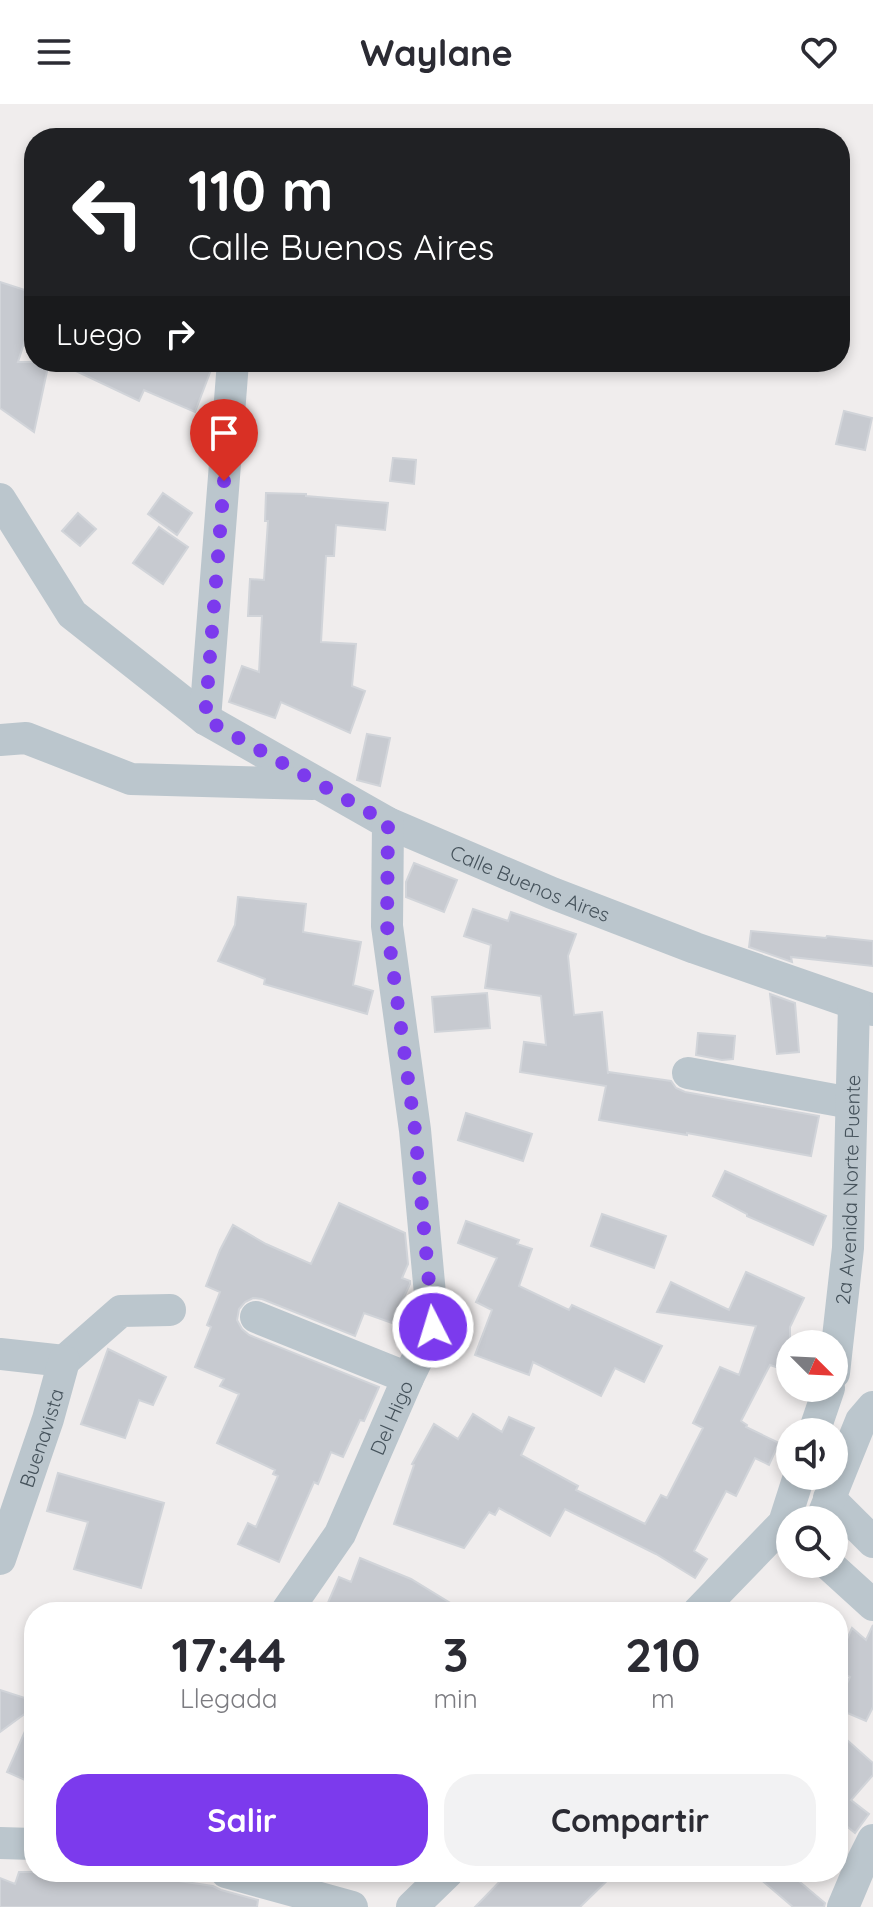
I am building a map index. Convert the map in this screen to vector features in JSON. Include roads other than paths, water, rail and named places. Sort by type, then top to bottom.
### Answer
[{"type":"street","points":[[205,719],[232,372]]},
{"type":"street","name":"Calle Buenos Aires","points":[[0,499],[72,614],[205,719],[388,823],[552,893],[695,948],[863,1007]]},
{"type":"street","points":[[0,740],[26,738],[131,779],[320,784]]},
{"type":"street","name":"Del Higo","points":[[293,1602],[340,1534],[433,1327],[415,1130],[387,926],[388,823]]},
{"type":"street","name":"2a Avenida Norte Puente","points":[[839,1330],[848,1248],[851,1103],[863,1007]]},
{"type":"street","points":[[688,1073],[851,1103]]},
{"type":"street","points":[[0,1354],[64,1361],[121,1311],[170,1310]]},
{"type":"street","points":[[256,1317],[408,1378]]},
{"type":"street","name":"Buenavista","points":[[0,1559],[48,1419],[64,1361]]},
{"type":"street","points":[[826,1506],[861,1421],[873,1407]]},
{"type":"street","points":[[848,1525],[873,1542]]},
{"type":"street","points":[[708,1602],[776,1537]]},
{"type":"street","points":[[843,1578],[873,1605]]},
{"type":"street","points":[[0,1843],[24,1844]]},
{"type":"street","points":[[843,1907],[869,1856]]},
{"type":"street","points":[[262,1882],[352,1907]]},
{"type":"street","points":[[412,1907],[438,1882]]}]
